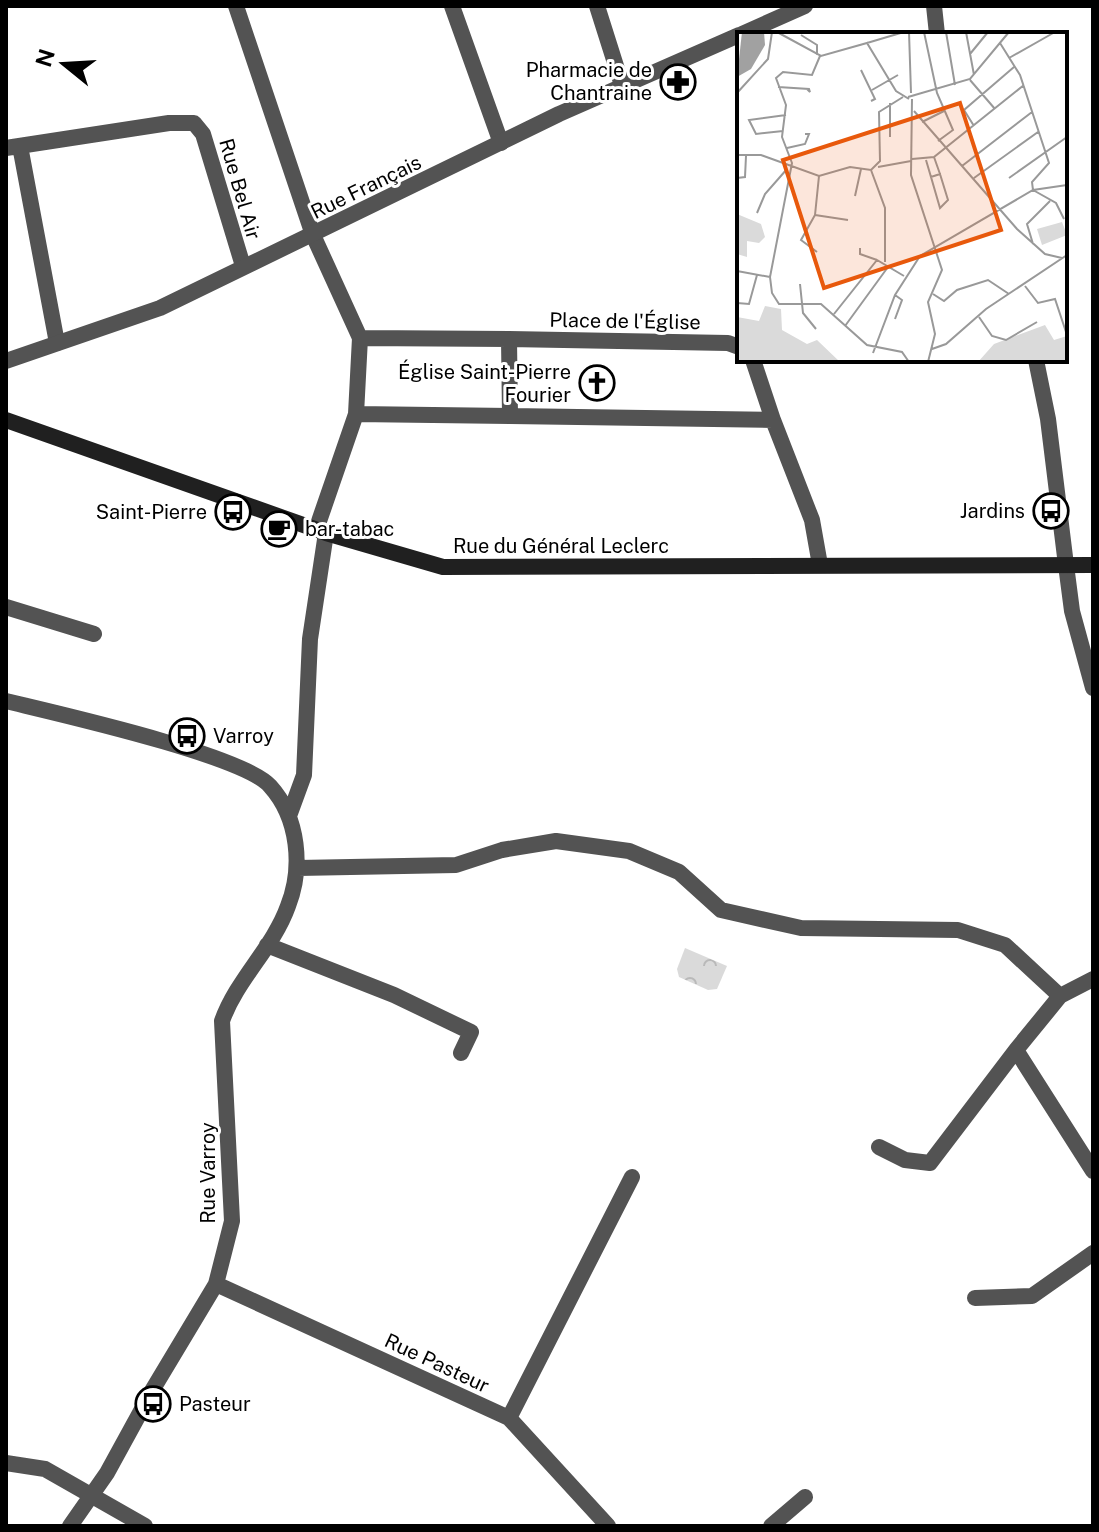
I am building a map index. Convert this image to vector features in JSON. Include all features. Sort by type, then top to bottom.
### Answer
[{"type":"main road","name":"Rue du Général Leclerc","points":[[6,420],[321,532],[443,567],[1093,565]]},
{"type":"street","points":[[236,6],[313,235],[360,338],[356,414],[321,532],[310,639],[304,775],[289,816]]},
{"type":"street","points":[[452,6],[501,143]]},
{"type":"street","points":[[597,6],[622,85]]},
{"type":"street","name":"Rue Français","points":[[748,32],[805,6]]},
{"type":"street","points":[[934,6],[937,32]]},
{"type":"street","name":"Rue Français","points":[[6,361],[160,308],[622,85],[737,37]]},
{"type":"street","name":"Rue Bel Air","points":[[13,147],[169,123],[194,123],[203,134],[243,266]]},
{"type":"street","points":[[13,147],[57,343]]},
{"type":"street","name":"Place de l'Église","points":[[360,338],[728,343],[737,346]]},
{"type":"street","points":[[509,339],[510,416]]},
{"type":"street","points":[[754,362],[812,520],[820,565]]},
{"type":"street","points":[[1036,362],[1048,419],[1072,611],[1093,688]]},
{"type":"street","points":[[356,414],[773,420]]},
{"type":"street","points":[[6,607],[94,634]]},
{"type":"street","name":"Rue Varroy","points":[[6,701],[225,762],[270,785],[289,816],[298,868],[288,907],[267,945],[232,993],[222,1021],[232,1221],[216,1284],[76,1524]]},
{"type":"street","points":[[298,868],[456,865],[502,850],[556,841],[629,851],[679,872],[721,910],[801,928],[958,930],[1005,945],[1060,996]]},
{"type":"street","points":[[267,945],[394,995],[471,1032],[461,1053]]},
{"type":"street","points":[[879,1147],[905,1160],[930,1163],[1060,996],[1093,979]]},
{"type":"street","points":[[1016,1050],[1093,1171]]},
{"type":"street","points":[[509,1418],[632,1177]]},
{"type":"street","points":[[975,1298],[1032,1296],[1093,1253]]},
{"type":"street","name":"Rue Pasteur","points":[[216,1284],[509,1418],[608,1526]]},
{"type":"street","points":[[6,1463],[45,1469],[145,1526]]},
{"type":"street","points":[[771,1526],[805,1497]]},
{"type":"green space","points":[[685,948],[727,966],[717,989],[708,990],[679,977],[677,969]]},
{"type":"place","name":"Pharmacie de Chantraine","points":[[678,82]]},
{"type":"place","name":"Église Saint-Pierre Fourier","points":[[597,383]]},
{"type":"place","name":"Jardins","points":[[1051,511]]},
{"type":"place","name":"Saint-Pierre","points":[[233,512]]},
{"type":"place","name":"bar-tabac","points":[[279,529]]},
{"type":"place","name":"Varroy","points":[[187,736]]},
{"type":"place","name":"Pasteur","points":[[153,1404]]}]
